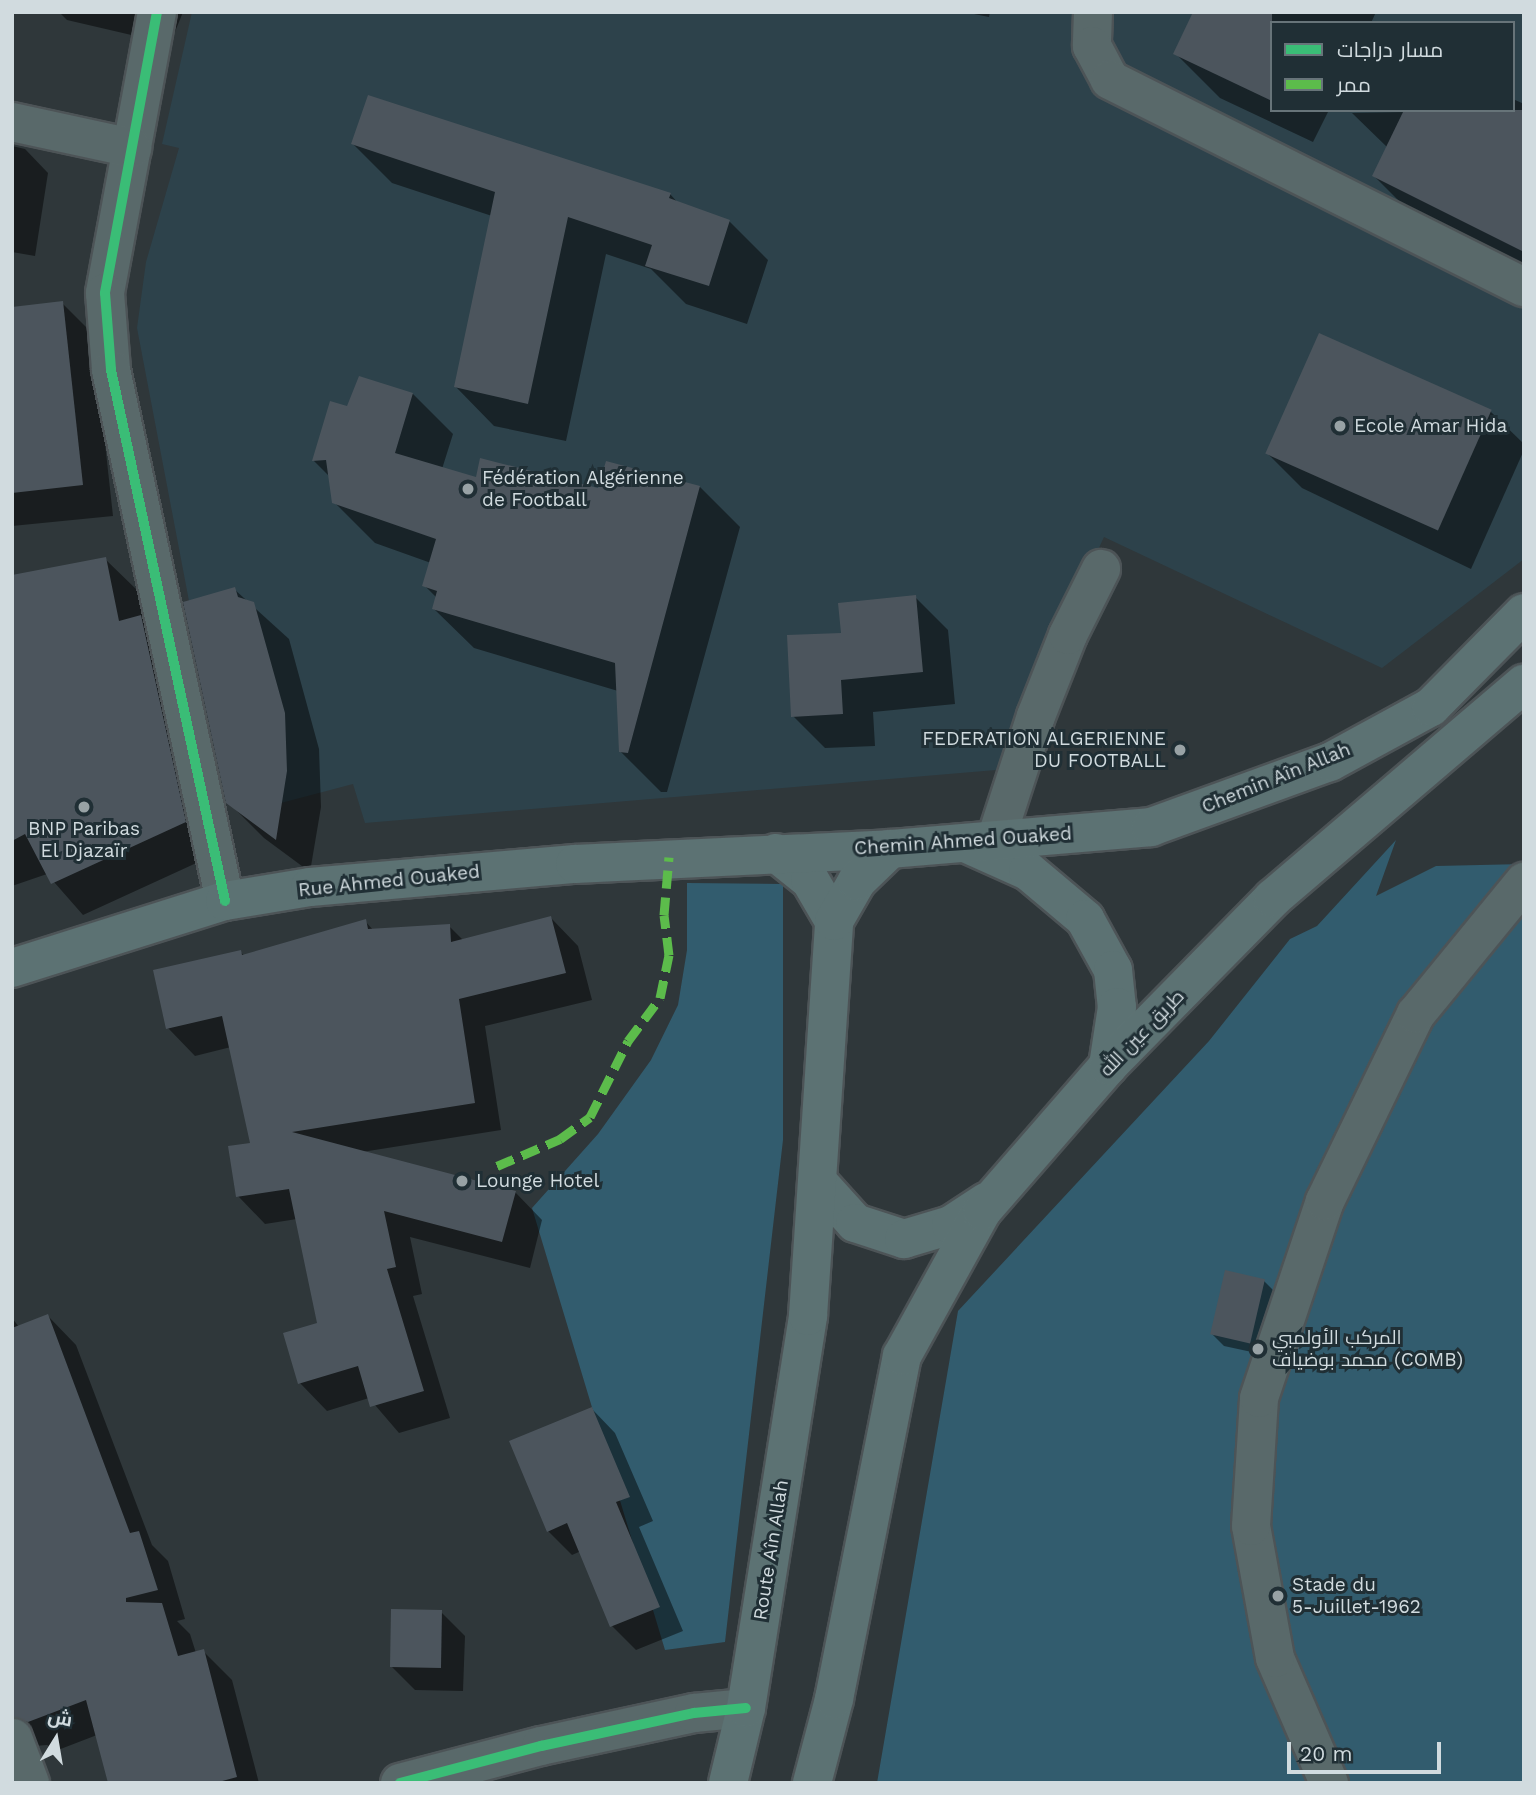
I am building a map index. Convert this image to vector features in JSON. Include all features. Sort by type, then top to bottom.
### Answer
[{"type":"main road","name":"Chemin Aîn Allah","points":[[1151,827],[1329,762],[1431,707],[1524,613]]},
{"type":"main road","name":"طريق عين الله","points":[[812,1783],[835,1699],[902,1356],[982,1211],[1008,1187],[1108,1066],[1273,898],[1524,684]]},
{"type":"main road","name":"Chemin Ahmed Ouaked","points":[[776,853],[890,849],[1151,827]]},
{"type":"main road","points":[[979,841],[1028,871],[1085,919],[1113,970],[1117,1007],[1108,1066]]},
{"type":"main road","points":[[890,849],[857,881],[834,921],[818,1182],[855,1223],[904,1239],[951,1225],[1008,1187]]},
{"type":"main road","name":"Rue Ahmed Ouaked","points":[[12,968],[225,901],[310,887],[575,864],[776,853]]},
{"type":"main road","points":[[776,853],[810,880],[834,921]]},
{"type":"main road","name":"Route Aîn Allah","points":[[728,1783],[746,1708],[808,1316],[818,1182]]},
{"type":"street","points":[[157,12],[105,293],[111,370],[225,901]]},
{"type":"street","points":[[1093,12],[1092,47],[1110,80],[1524,287]]},
{"type":"street","points":[[12,122],[132,148]]},
{"type":"street","points":[[979,841],[1036,716],[1068,635],[1101,569]]},
{"type":"street","points":[[1329,1783],[1275,1658],[1251,1526],[1259,1398],[1325,1201],[1416,1014],[1524,882]]},
{"type":"street","points":[[400,1783],[541,1746],[694,1713],[746,1708]]},
{"type":"street","points":[[13,1738],[30,1783]]},
{"type":"shaded area","points":[[192,12],[1524,12],[1524,559],[1382,668],[1104,537],[996,770],[365,823],[353,784],[281,803],[189,601],[137,328],[146,262],[179,148],[162,144]]},
{"type":"shaded area","name":"المركب الأولمبي محمد بوضياف (COMB)","points":[[1396,840],[1376,896],[1436,866],[1524,864],[1524,1783],[877,1783],[958,1311],[1209,1041],[1290,939],[1317,926]]},
{"type":"shaded area","points":[[687,883],[783,884],[783,1140],[725,1642],[665,1650],[532,1208],[598,1134],[651,1060],[678,1005],[687,950]]},
{"type":"building","points":[[1193,12],[1272,12],[1270,100],[1173,54]]},
{"type":"building","points":[[368,95],[671,193],[669,198],[730,220],[709,286],[645,266],[652,245],[568,217],[528,404],[454,387],[495,192],[351,144]]},
{"type":"building","points":[[1524,110],[1524,252],[1372,176],[1403,112]]},
{"type":"building","points":[[63,301],[83,485],[12,493],[12,307]]},
{"type":"building","points":[[1319,333],[1492,410],[1438,530],[1265,454]]},
{"type":"building","points":[[359,376],[413,393],[395,453],[476,477],[480,458],[598,488],[606,461],[700,486],[628,753],[619,752],[615,663],[432,609],[437,591],[422,586],[436,539],[332,503],[326,460],[312,461],[330,401],[347,406]]},
{"type":"building","points":[[106,557],[119,621],[141,615],[186,822],[51,884],[25,834],[12,841],[12,575]]},
{"type":"building","points":[[235,587],[238,597],[254,602],[285,713],[287,771],[276,840],[226,803],[183,602]]},
{"type":"building","points":[[916,595],[923,672],[841,680],[843,714],[791,717],[787,635],[841,633],[838,603]]},
{"type":"building","points":[[551,916],[566,973],[459,999],[475,1103],[292,1132],[516,1191],[502,1242],[384,1211],[396,1267],[387,1269],[424,1391],[370,1407],[358,1366],[298,1384],[283,1333],[317,1323],[289,1189],[236,1197],[228,1146],[250,1143],[222,1016],[166,1029],[153,970],[241,950],[242,955],[366,919],[368,929],[450,924],[451,942]]},
{"type":"building","points":[[1225,1270],[1265,1279],[1250,1344],[1210,1334]]},
{"type":"building","points":[[48,1314],[130,1533],[139,1531],[158,1590],[126,1598],[126,1602],[162,1603],[178,1656],[204,1649],[237,1777],[215,1783],[108,1783],[86,1700],[28,1722],[12,1717],[12,1328]]},
{"type":"building","points":[[592,1407],[630,1497],[616,1502],[660,1607],[610,1627],[567,1523],[547,1532],[509,1441]]},
{"type":"building","points":[[391,1609],[442,1610],[441,1668],[390,1667]]},
{"type":"marked path","points":[[497,1166],[560,1139],[590,1117],[628,1041],[660,998],[669,955],[664,915],[669,857]]},
{"type":"cycle path","points":[[157,12],[105,293],[111,370],[225,901]]},
{"type":"cycle path","points":[[400,1783],[541,1746],[694,1713],[746,1708]]},
{"type":"place","name":"Ecole Amar Hida","points":[[1340,426]]},
{"type":"place","name":"Fédération Algérienne de Football","points":[[468,489]]},
{"type":"place","name":"FEDERATION ALGERIENNE DU FOOTBALL","points":[[1180,750]]},
{"type":"place","name":"BNP Paribas El Djazaïr","points":[[84,807]]},
{"type":"place","name":"Lounge Hotel","points":[[462,1181]]},
{"type":"place","name":"المركب الأولمبي محمد بوضياف (COMB)","points":[[1258,1349]]},
{"type":"place","name":"Stade du 5-Juillet-1962","points":[[1278,1596]]}]
